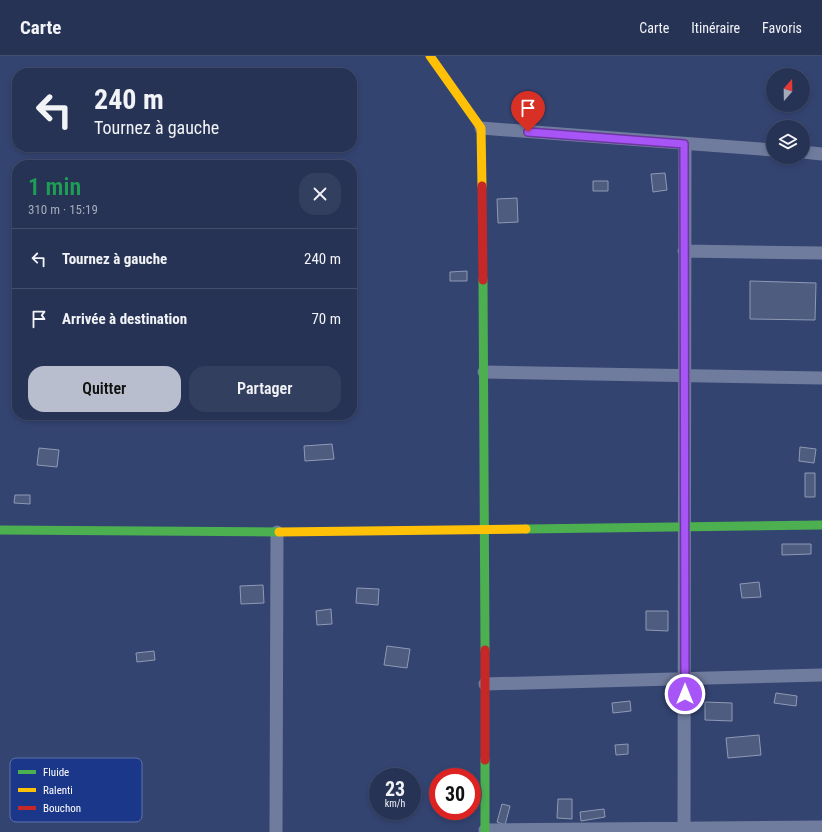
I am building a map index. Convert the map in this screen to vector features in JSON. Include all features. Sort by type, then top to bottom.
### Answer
[{"type":"street","points":[[430,56],[481,128],[485,529],[485,831],[684,830],[822,827]]},
{"type":"street","points":[[481,128],[766,150]]},
{"type":"street","points":[[684,144],[684,830]]},
{"type":"street","points":[[810,153],[822,154]]},
{"type":"street","points":[[684,251],[822,253]]},
{"type":"street","points":[[484,372],[822,378]]},
{"type":"street","points":[[0,530],[277,532],[822,525]]},
{"type":"street","points":[[276,832],[277,532]]},
{"type":"street","points":[[485,684],[822,675]]},
{"type":"building","points":[[665,173],[667,190],[653,192],[651,174]]},
{"type":"building","points":[[593,181],[608,181],[608,191],[593,191]]},
{"type":"building","points":[[517,198],[518,222],[498,223],[497,199]]},
{"type":"building","points":[[467,271],[467,281],[450,281],[450,272]]},
{"type":"building","points":[[750,281],[816,283],[815,320],[750,319]]},
{"type":"building","points":[[332,444],[334,459],[305,461],[304,446]]},
{"type":"building","points":[[800,447],[816,449],[814,463],[799,461]]},
{"type":"building","points":[[39,448],[59,450],[57,467],[37,465]]},
{"type":"building","points":[[805,473],[815,473],[815,497],[805,497]]},
{"type":"building","points":[[15,495],[30,495],[30,504],[14,503]]},
{"type":"building","points":[[782,544],[811,544],[811,554],[782,555]]},
{"type":"building","points":[[759,582],[761,597],[742,598],[740,584]]},
{"type":"building","points":[[263,585],[264,603],[241,604],[240,586]]},
{"type":"building","points":[[357,588],[379,589],[378,605],[356,603]]},
{"type":"building","points":[[331,609],[332,624],[317,625],[316,611]]},
{"type":"building","points":[[646,611],[668,611],[668,631],[646,630]]},
{"type":"building","points":[[387,646],[410,649],[407,668],[384,665]]},
{"type":"building","points":[[154,651],[155,660],[137,662],[136,653]]},
{"type":"building","points":[[776,693],[797,696],[796,706],[774,703]]},
{"type":"building","points":[[630,701],[631,711],[613,713],[612,703]]},
{"type":"building","points":[[705,702],[732,703],[732,721],[705,720]]},
{"type":"building","points":[[759,735],[761,755],[728,758],[726,738]]},
{"type":"building","points":[[628,744],[628,754],[616,755],[615,745]]},
{"type":"building","points":[[558,799],[572,799],[572,819],[557,818]]},
{"type":"building","points":[[502,804],[510,806],[505,825],[497,822]]},
{"type":"building","points":[[604,809],[605,817],[581,821],[580,812]]},
{"type":"traffic: fast","points":[[483,280],[485,650]]},
{"type":"traffic: fast","points":[[526,529],[822,525]]},
{"type":"traffic: fast","points":[[0,530],[279,532]]},
{"type":"traffic: fast","points":[[485,760],[485,832]]},
{"type":"traffic: slow","points":[[430,56],[481,128],[482,186]]},
{"type":"traffic: slow","points":[[279,532],[526,529]]},
{"type":"traffic: jam","points":[[482,186],[483,280]]},
{"type":"traffic: jam","points":[[485,650],[485,760]]},
{"type":"route","points":[[528,132],[684,144],[685,694]]}]
